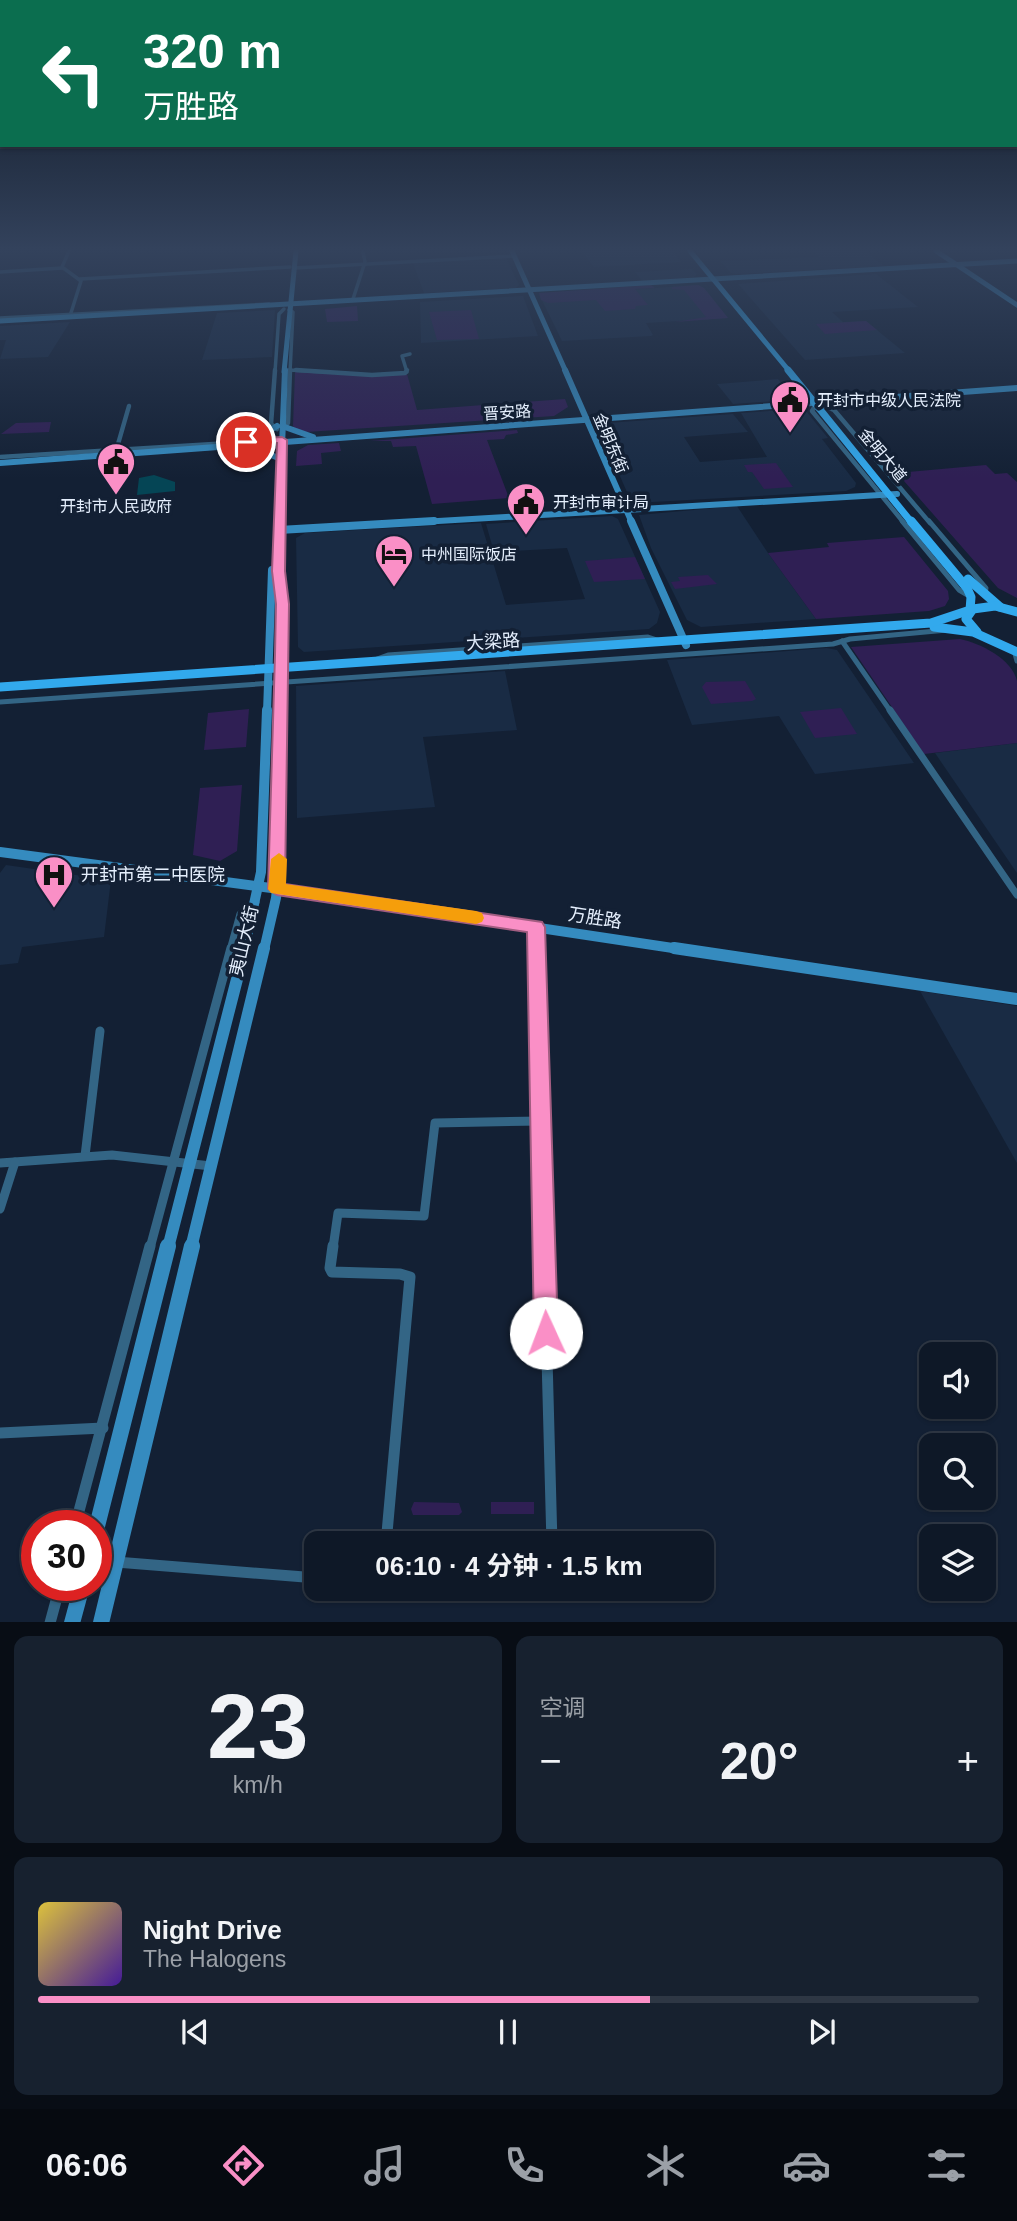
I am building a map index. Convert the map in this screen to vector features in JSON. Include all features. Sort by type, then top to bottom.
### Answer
[{"type":"main road","name":"金明大道","points":[[755,327],[967,588],[971,597],[970,611]]},
{"type":"main road","name":"金明大道","points":[[889,494],[985,596],[1010,610]]},
{"type":"main road","name":"大梁路","points":[[0,690],[267,675],[685,643],[931,623],[980,607],[1010,610]]},
{"type":"main road","points":[[970,611],[966,616],[967,622],[976,631],[1015,651]]},
{"type":"main road","name":"大梁路","points":[[281,674],[365,662],[934,627],[955,628],[987,636]]},
{"type":"main road","points":[[987,636],[1014,639]]},
{"type":"street","name":"夷山大街","points":[[101,1622],[277,889],[281,674],[279,433],[286,327]]},
{"type":"street","points":[[279,433],[288,423],[292,327]]},
{"type":"street","name":"金明东街","points":[[545,327],[685,643]]},
{"type":"street","points":[[289,370],[372,375],[405,373],[407,372],[402,356],[410,354]]},
{"type":"street","name":"晋安路","points":[[0,460],[242,443],[279,433],[317,439],[1017,388]]},
{"type":"street","name":"晋安路","points":[[818,403],[1017,388]]},
{"type":"street","points":[[889,494],[813,411],[818,403],[834,410],[986,588],[985,596]]},
{"type":"street","points":[[116,450],[130,407]]},
{"type":"street","points":[[242,443],[279,433],[299,434],[317,439]]},
{"type":"street","points":[[242,443],[279,457],[317,439]]},
{"type":"street","name":"晋安路","points":[[0,460],[242,443]]},
{"type":"street","name":"夷山大街","points":[[101,1510],[259,887],[279,457]]},
{"type":"street","points":[[279,530],[889,494]]},
{"type":"street","points":[[281,674],[842,641],[939,632],[955,628]]},
{"type":"street","points":[[842,641],[1017,895]]},
{"type":"street","points":[[1015,651],[1017,661]]},
{"type":"street","points":[[0,702],[267,675]]},
{"type":"street","name":"万胜路","points":[[0,852],[277,889],[1017,999]]},
{"type":"street","points":[[80,1510],[240,914],[256,901]]},
{"type":"street","points":[[536,927],[552,1531]]},
{"type":"street","points":[[85,1156],[100,1031]]},
{"type":"street","points":[[387,1531],[410,1277],[400,1274],[332,1272],[330,1268],[338,1213],[424,1216],[435,1123],[541,1121]]},
{"type":"street","points":[[0,1163],[112,1155],[211,1166]]},
{"type":"street","points":[[0,1209],[15,1162]]},
{"type":"street","points":[[0,1433],[103,1428]]},
{"type":"street","points":[[116,1562],[304,1578]]},
{"type":"street","points":[[50,1622],[56,1601]]},
{"type":"street","points":[[72,1622],[78,1601]]},
{"type":"shaded area","points":[[0,327],[67,327],[48,357],[0,359],[6,340],[0,340]]},
{"type":"shaded area","points":[[213,327],[274,327],[272,357],[202,360]]},
{"type":"shaded area","points":[[421,327],[535,327],[538,336],[421,343]]},
{"type":"shaded area","points":[[433,327],[476,327],[479,339],[437,340]]},
{"type":"shaded area","points":[[555,327],[648,327],[653,335],[651,336],[562,341]]},
{"type":"shaded area","points":[[776,327],[873,327],[905,353],[805,360]]},
{"type":"shaded area","points":[[818,327],[873,327],[877,330],[825,334]]},
{"type":"shaded area","points":[[295,372],[372,376],[407,374],[417,410],[565,399],[568,407],[554,416],[306,432],[293,426]]},
{"type":"shaded area","points":[[778,379],[793,397],[790,400],[733,404],[717,384]]},
{"type":"shaded area","points":[[801,409],[806,411],[828,438],[822,439],[856,483],[855,487],[846,491],[635,503],[631,501],[598,427],[607,423],[733,414],[748,432],[684,437],[700,462],[767,457],[741,413]]},
{"type":"shaded area","points":[[51,422],[49,432],[1,434],[16,423]]},
{"type":"shaded area","points":[[517,430],[518,433],[506,435],[504,439],[487,440],[509,498],[432,504],[416,446],[393,447],[391,441],[370,441]]},
{"type":"shaded area","points":[[339,443],[341,451],[321,453],[322,464],[296,466],[297,451],[308,445]]},
{"type":"shaded area","points":[[776,463],[793,487],[764,489],[744,465]]},
{"type":"shaded area","points":[[986,465],[995,474],[1007,473],[1017,482],[1017,598],[998,588],[897,473]]},
{"type":"shaded area","points":[[154,475],[175,482],[175,491],[137,495],[139,478]]},
{"type":"shaded area","points":[[737,506],[816,619],[701,627],[687,620],[651,548],[639,515]]},
{"type":"shaded area","points":[[612,516],[618,519],[660,612],[657,623],[649,629],[304,652],[298,647],[296,538],[305,533],[481,523],[506,605],[585,599],[567,548],[494,552],[486,524]]},
{"type":"shaded area","points":[[904,537],[948,591],[949,599],[945,606],[929,611],[816,619],[768,553],[829,547],[827,543]]},
{"type":"shaded area","points":[[635,557],[645,579],[594,582],[585,561]]},
{"type":"shaded area","points":[[708,575],[717,584],[675,589],[671,582],[680,581],[678,577]]},
{"type":"shaded area","points":[[960,639],[994,653],[1014,673],[1017,681],[1017,743],[924,754],[851,647]]},
{"type":"shaded area","points":[[827,648],[837,650],[914,763],[815,774],[779,716],[692,725],[667,660]]},
{"type":"shaded area","points":[[505,671],[517,730],[423,737],[435,807],[297,818],[296,686]]},
{"type":"shaded area","points":[[745,681],[756,699],[752,701],[711,704],[702,687],[706,682]]},
{"type":"shaded area","points":[[841,708],[857,734],[815,738],[800,712]]},
{"type":"shaded area","points":[[249,709],[246,747],[204,750],[208,713]]},
{"type":"shaded area","points":[[1017,743],[1017,873],[935,753]]},
{"type":"shaded area","points":[[242,785],[237,851],[220,861],[193,855],[200,788]]},
{"type":"shaded area","name":"开封市第二中医院","points":[[6,865],[111,880],[104,937],[22,947],[18,963],[0,965],[0,873]]},
{"type":"shaded area","points":[[920,991],[1017,1006],[1017,1163]]},
{"type":"shaded area","points":[[414,1502],[459,1503],[462,1512],[459,1515],[413,1515],[411,1509]]},
{"type":"shaded area","points":[[491,1502],[534,1502],[534,1514],[491,1514]]},
{"type":"slow traffic","points":[[279,859],[277,889],[476,918]]},
{"type":"place","name":"开封市中级人民法院","points":[[790,434]]},
{"type":"place","name":"开封市人民政府","points":[[116,496]]},
{"type":"place","name":"开封市审计局","points":[[526,536]]},
{"type":"place","name":"中州国际饭店","points":[[394,588]]},
{"type":"place","name":"开封市第二中医院","points":[[54,909]]},
{"type":"route","points":[[246,442],[282,440],[278,571],[282,604],[282,655],[277,889],[536,927],[546,1333]]}]
